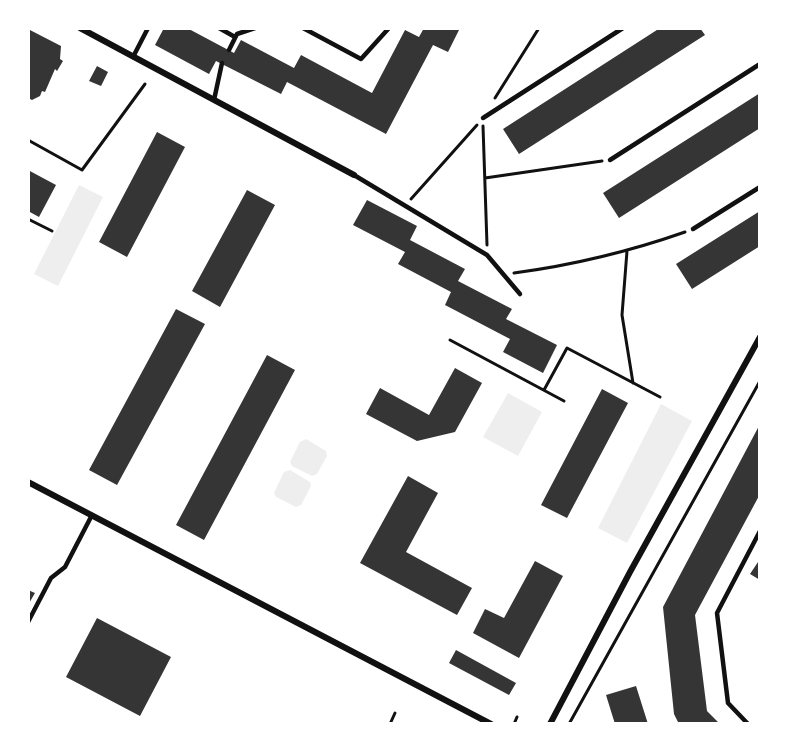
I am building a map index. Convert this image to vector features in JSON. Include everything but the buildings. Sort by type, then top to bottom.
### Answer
[{"type":"street","points":[[80,28],[354,175]]},
{"type":"street","points":[[550,723],[759,337]]},
{"type":"street","points":[[28,482],[491,723]]},
{"type":"lane","points":[[133,57],[148,28]]},
{"type":"lane","points":[[219,28],[235,37]]},
{"type":"lane","points":[[229,50],[237,34],[255,28]]},
{"type":"lane","points":[[303,28],[362,59],[389,28]]},
{"type":"lane","points":[[483,118],[623,28]]},
{"type":"lane","points":[[214,100],[222,63]]},
{"type":"lane","points":[[610,160],[759,64]]},
{"type":"lane","points":[[354,175],[487,255],[520,294]]},
{"type":"lane","points":[[693,229],[759,187]]},
{"type":"lane","points":[[28,622],[51,578],[65,567],[92,515]]},
{"type":"lane","points":[[748,723],[728,703],[717,613],[759,531]]},
{"type":"path","points":[[404,207],[483,118],[539,28]]},
{"type":"path","points":[[28,140],[82,170],[145,84]]},
{"type":"path","points":[[483,118],[487,255]]},
{"type":"path","points":[[485,178],[610,160]]},
{"type":"path","points":[[28,219],[52,231]]},
{"type":"path","points":[[503,274],[572,265],[627,251],[693,229]]},
{"type":"path","points":[[627,251],[622,315],[633,383]]},
{"type":"path","points":[[450,340],[564,400]]},
{"type":"path","points":[[544,390],[567,348],[660,397]]},
{"type":"path","points":[[569,723],[759,381]]},
{"type":"path","points":[[390,723],[395,713]]},
{"type":"path","points":[[514,723],[518,717]]},
{"type":"shaded area","points":[[79,185],[103,197],[58,286],[34,274]]},
{"type":"shaded area","points":[[508,393],[542,412],[518,456],[483,437]]},
{"type":"shaded area","points":[[661,404],[692,421],[627,543],[598,528]]},
{"type":"shaded area","points":[[306,439],[326,451],[327,456],[317,474],[312,476],[292,466],[290,462],[300,442]]},
{"type":"shaded area","points":[[290,470],[310,482],[311,486],[301,505],[296,507],[276,497],[274,493],[284,472]]}]
